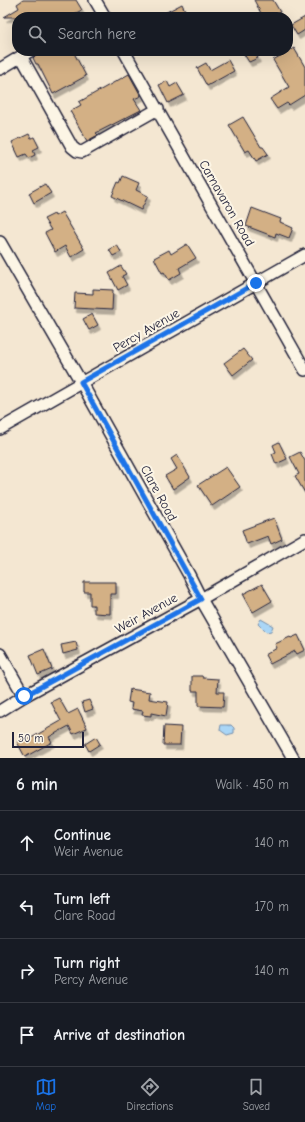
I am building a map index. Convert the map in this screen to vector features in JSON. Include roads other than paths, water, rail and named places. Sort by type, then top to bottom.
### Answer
[{"type":"street","points":[[96,0],[102,12]]},
{"type":"street","points":[[0,68],[21,56]]},
{"type":"street","points":[[26,56],[72,147],[77,151],[82,152],[158,109]]},
{"type":"street","name":"Carnavaron Road","points":[[127,56],[305,370]]},
{"type":"street","name":"Clare Road","points":[[0,242],[186,568],[201,599],[293,758]]},
{"type":"street","name":"Percy Avenue","points":[[0,429],[305,255]]},
{"type":"street","name":"Weir Avenue","points":[[0,711],[24,696],[201,599],[305,539]]},
{"type":"street","points":[[0,654],[24,696]]},
{"type":"water","points":[[261,619],[273,626],[271,631],[266,632],[258,624]]},
{"type":"water","points":[[221,725],[231,725],[234,728],[234,733],[227,735],[220,730]]}]
